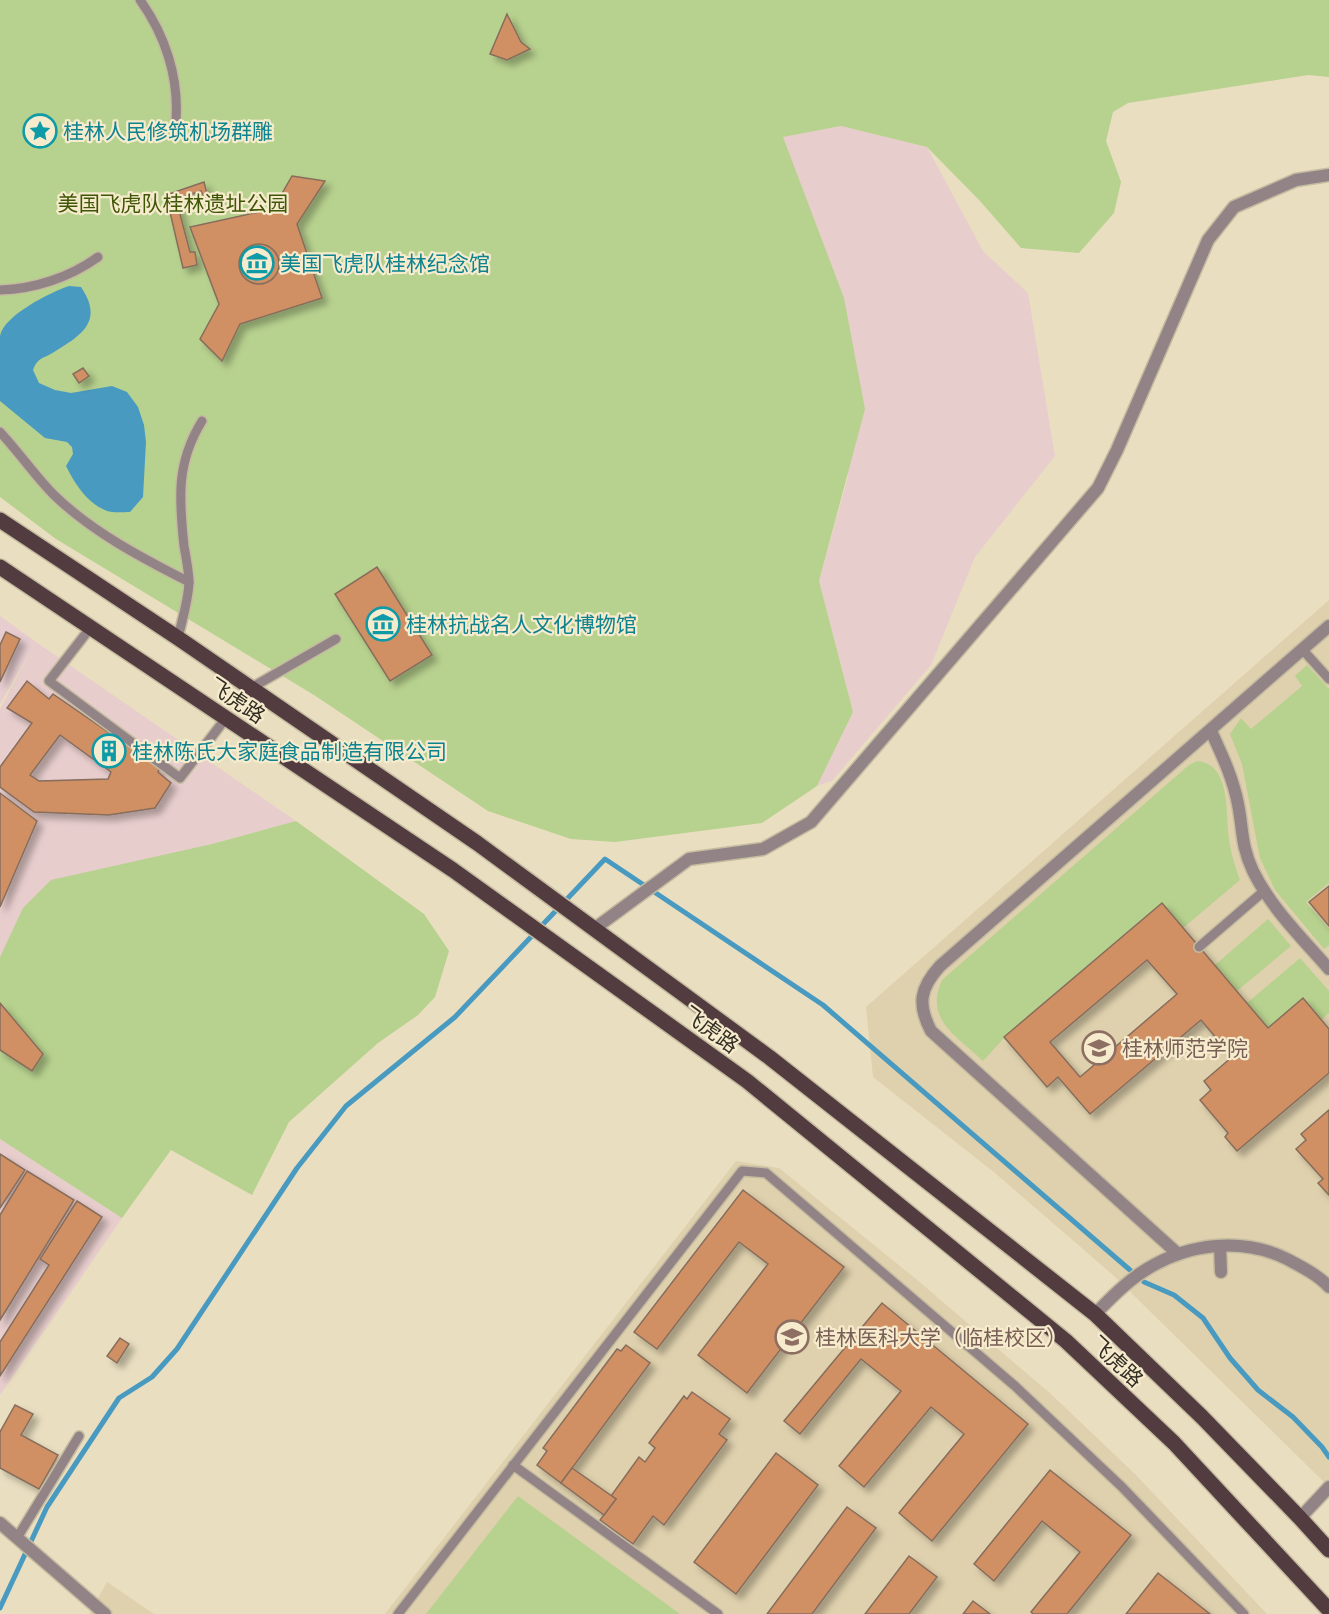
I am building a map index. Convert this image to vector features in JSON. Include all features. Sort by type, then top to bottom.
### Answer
[{"type":"main road","name":"飞虎路","points":[[0,520],[178,638],[477,843],[769,1057],[1095,1314],[1202,1417],[1329,1550]]},
{"type":"main road","name":"飞虎路","points":[[0,567],[453,870],[747,1081],[1066,1341],[1174,1443],[1329,1610]]},
{"type":"street","points":[[594,929],[689,859],[763,849],[811,822],[1098,488],[1117,450],[1208,240],[1234,207],[1296,180],[1329,175]]},
{"type":"street","points":[[1177,1253],[931,1030],[922,1009],[924,987],[940,966],[1329,626]]},
{"type":"street","points":[[1211,731],[1231,773],[1239,806],[1242,840],[1252,870],[1264,891],[1329,969]]},
{"type":"street","points":[[1095,1314],[1117,1292],[1146,1269],[1177,1253],[1208,1246],[1243,1246],[1276,1254],[1327,1282]]},
{"type":"street","points":[[1220,1246],[1221,1272]]},
{"type":"street","points":[[1300,1518],[1329,1487]]},
{"type":"street","points":[[0,1523],[105,1614]]},
{"type":"lane","points":[[140,0],[159,31],[167,51],[176,94],[176,120]]},
{"type":"lane","points":[[0,290],[51,281],[71,273],[98,257]]},
{"type":"lane","points":[[178,638],[187,602],[189,582],[180,507],[180,474],[188,449],[202,421]]},
{"type":"lane","points":[[0,432],[53,494],[73,512],[139,556],[189,582]]},
{"type":"lane","points":[[91,627],[49,681],[180,778],[226,718]]},
{"type":"lane","points":[[251,688],[336,639]]},
{"type":"lane","points":[[1302,649],[1329,679]]},
{"type":"lane","points":[[1200,947],[1264,891]]},
{"type":"lane","points":[[398,1614],[742,1171],[766,1173],[1015,1386],[1122,1487],[1244,1614]]},
{"type":"lane","points":[[20,1541],[80,1436]]},
{"type":"lane","points":[[513,1465],[718,1614]]},
{"type":"shaded area","points":[[841,126],[927,147],[983,251],[1028,293],[1055,456],[975,557],[931,665],[832,781],[817,786],[853,712],[819,581],[848,477],[799,183],[782,137]]},
{"type":"shaded area","name":"桂林师范学院","points":[[1329,600],[1329,1487],[1113,1275],[995,1173],[873,1077],[866,1007]]},
{"type":"shaded area","points":[[0,616],[36,642],[0,704]]},
{"type":"shaded area","points":[[36,642],[296,821],[212,844],[0,957],[0,709]]},
{"type":"shaded area","points":[[0,1139],[122,1218],[0,1395]]},
{"type":"shaded area","name":"桂林医科大学（临桂校区）","points":[[736,1161],[779,1168],[916,1279],[1052,1395],[1136,1475],[1267,1614],[385,1614]]},
{"type":"shaded area","points":[[107,1582],[154,1614],[89,1614]]},
{"type":"green space","name":"美国飞虎队桂林遗址公园","points":[[0,0],[1329,0],[1329,77],[1308,75],[1128,103],[1113,112],[1106,141],[1121,182],[1114,213],[1079,253],[1021,248],[980,201],[927,147],[841,126],[783,137],[844,298],[865,409],[819,581],[853,712],[817,786],[762,823],[615,842],[571,839],[488,811],[314,695],[56,539],[0,497]]},
{"type":"green space","points":[[1307,665],[1329,689],[1329,883],[1306,902],[1329,929],[1329,945],[1324,949],[1275,890],[1260,858],[1242,764],[1230,734],[1241,718],[1251,729],[1302,686],[1295,676]]},
{"type":"green space","points":[[1197,761],[1208,764],[1221,780],[1225,792],[1233,860],[1240,880],[1183,928],[1162,903],[1005,1037],[983,1061],[954,1035],[940,1017],[937,1006],[942,980],[1189,765]]},
{"type":"green space","points":[[296,821],[424,914],[449,951],[435,997],[418,1015],[378,1043],[289,1122],[252,1195],[171,1150],[122,1218],[0,1139],[0,957],[23,908],[51,880],[212,844]]},
{"type":"green space","points":[[1268,919],[1291,946],[1237,991],[1215,965]]},
{"type":"green space","points":[[1300,958],[1329,991],[1329,1013],[1321,1020],[1302,999],[1268,1028],[1247,1003]]},
{"type":"green space","points":[[518,1496],[680,1614],[426,1614]]},
{"type":"water","points":[[69,286],[81,287],[88,299],[90,318],[87,326],[73,339],[39,360],[33,370],[39,383],[55,390],[71,393],[112,386],[127,392],[138,407],[144,425],[146,442],[143,497],[130,512],[109,512],[93,503],[78,486],[66,466],[73,454],[72,447],[67,442],[45,438],[0,401],[0,336],[3,328],[29,305]]},
{"type":"building","points":[[507,14],[521,42],[530,49],[507,60],[490,54]]},
{"type":"building","name":"美国飞虎队桂林纪念馆","points":[[292,176],[325,181],[297,224],[322,298],[240,324],[222,361],[200,339],[219,304],[190,227],[273,209]]},
{"type":"building","points":[[204,182],[207,194],[203,196],[201,191],[176,199],[190,252],[195,252],[197,265],[183,268],[166,195]]},
{"type":"building","points":[[259,244],[273,250],[279,264],[273,278],[259,284],[245,278],[239,264],[245,250]]},
{"type":"building","points":[[83,368],[89,376],[79,383],[73,374]]},
{"type":"building","name":"桂林抗战名人文化博物馆","points":[[377,567],[432,655],[390,681],[335,594]]},
{"type":"building","points":[[6,632],[20,639],[0,682],[0,645]]},
{"type":"building","name":"桂林陈氏大家庭食品制造有限公司","points":[[27,681],[49,699],[53,694],[160,768],[158,772],[171,783],[155,808],[109,815],[34,812],[0,787],[0,767],[32,723],[7,708]],"holes":[[[60,735],[111,772],[108,779],[39,781],[30,775]]]},
{"type":"building","points":[[0,793],[37,821],[0,907]]},
{"type":"building","points":[[1329,886],[1329,926],[1309,902]]},
{"type":"building","points":[[1162,903],[1268,1028],[1303,998],[1329,1029],[1329,1073],[1237,1151],[1225,1137],[1228,1133],[1200,1100],[1211,1090],[1204,1081],[1232,1057],[1201,1020],[1090,1114],[1058,1077],[1047,1087],[1004,1037]],"holes":[[[1147,960],[1177,994],[1080,1077],[1050,1042]]]},
{"type":"building","points":[[0,1003],[43,1054],[32,1071],[0,1050]]},
{"type":"building","points":[[1329,1110],[1329,1195],[1318,1183],[1323,1179],[1296,1149],[1306,1140],[1301,1134]]},
{"type":"building","points":[[0,1154],[25,1170],[0,1208]]},
{"type":"building","points":[[27,1171],[74,1200],[0,1320],[0,1215]]},
{"type":"building","points":[[743,1190],[844,1267],[747,1393],[698,1355],[768,1264],[739,1242],[657,1349],[634,1332]]},
{"type":"building","points":[[77,1201],[102,1217],[0,1376],[0,1342],[49,1265],[40,1259]]},
{"type":"building","points":[[882,1303],[1028,1424],[932,1541],[899,1513],[964,1434],[931,1407],[864,1487],[839,1466],[901,1391],[861,1359],[800,1434],[784,1421]]},
{"type":"building","points":[[120,1338],[129,1344],[117,1363],[107,1356]]},
{"type":"building","points":[[626,1345],[650,1363],[561,1483],[537,1465],[547,1451],[543,1448],[617,1349],[621,1351]]},
{"type":"building","points":[[692,1392],[730,1419],[719,1434],[727,1440],[664,1525],[653,1516],[633,1544],[600,1520],[616,1499],[611,1496],[639,1457],[645,1462],[655,1448],[649,1443],[684,1396],[687,1399]]},
{"type":"building","points":[[15,1405],[33,1414],[21,1435],[58,1455],[39,1489],[0,1468],[0,1432]]},
{"type":"building","points":[[776,1453],[818,1485],[736,1594],[694,1562]]},
{"type":"building","points":[[572,1468],[616,1499],[604,1515],[561,1483]]},
{"type":"building","points":[[1050,1470],[1131,1535],[1067,1614],[1033,1614],[1031,1612],[1080,1552],[1042,1521],[994,1581],[974,1564]]},
{"type":"building","points":[[847,1507],[876,1528],[812,1614],[767,1614]]},
{"type":"building","points":[[909,1556],[937,1577],[909,1614],[865,1614]]},
{"type":"building","points":[[1158,1573],[1210,1614],[1126,1614]]},
{"type":"building","points":[[973,1601],[990,1614],[963,1614]]},
{"type":"waterway","points":[[0,1608],[47,1507],[119,1398],[152,1377],[177,1349],[297,1168],[346,1106],[455,1017],[605,859],[823,1005],[1130,1270]]},
{"type":"waterway","points":[[1144,1282],[1174,1295],[1203,1318],[1230,1358],[1258,1390],[1293,1417],[1329,1457]]},
{"type":"place","name":"桂林人民修筑机场群雕","points":[[40,131]]},
{"type":"place","name":"美国飞虎队桂林纪念馆","points":[[257,263]]},
{"type":"place","name":"桂林抗战名人文化博物馆","points":[[383,624]]},
{"type":"place","name":"桂林陈氏大家庭食品制造有限公司","points":[[109,751]]},
{"type":"place","name":"桂林师范学院","points":[[1099,1048]]},
{"type":"place","name":"桂林医科大学（临桂校区）","points":[[792,1337]]}]
